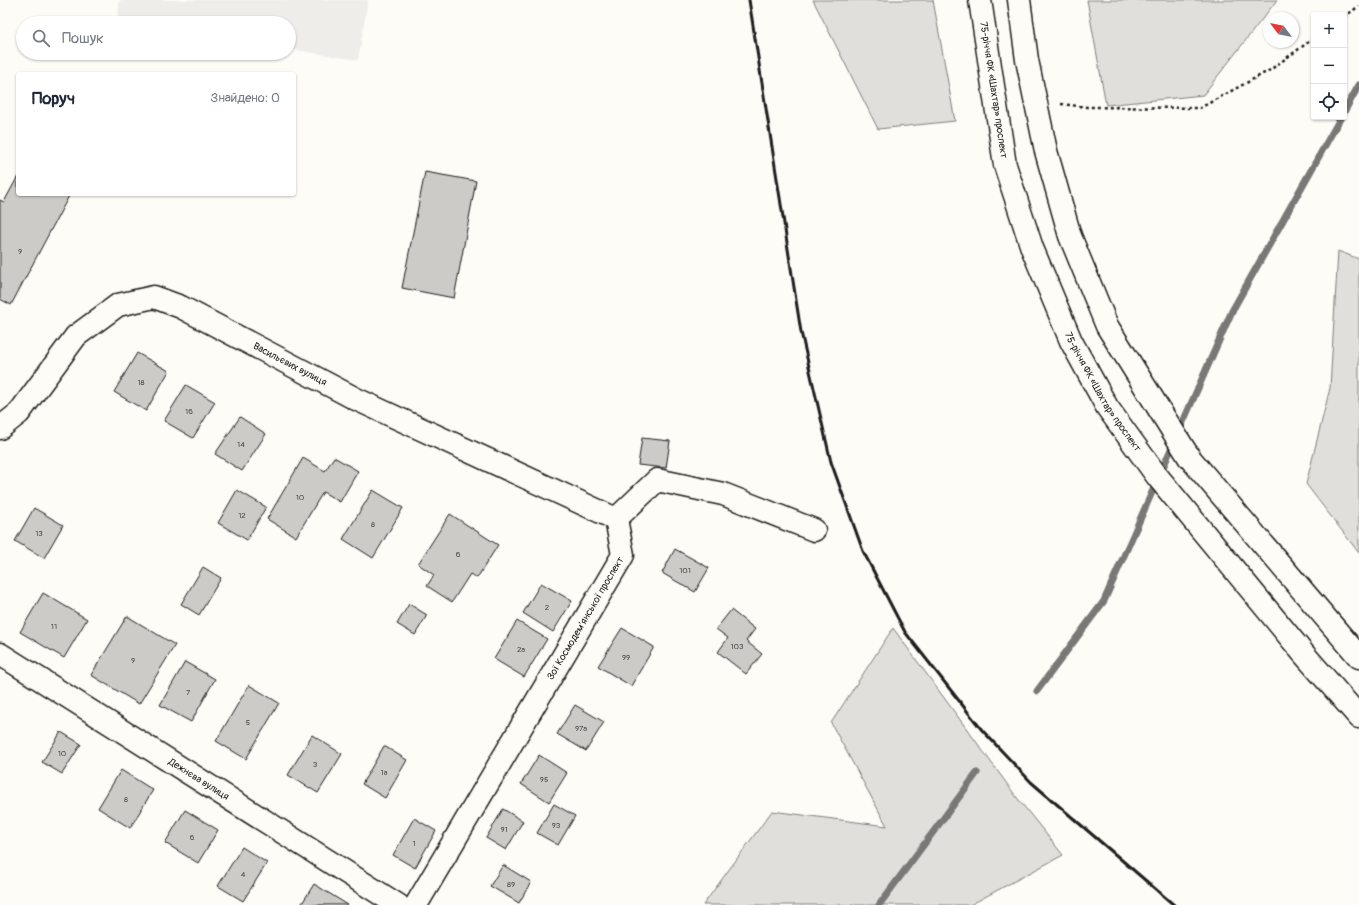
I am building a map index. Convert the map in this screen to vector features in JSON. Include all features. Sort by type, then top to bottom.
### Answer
[{"type":"street","name":"75-річчя ФК «Шахтар» проспект","points":[[980,0],[1005,165],[1032,248],[1070,341],[1107,407],[1157,476],[1303,653],[1359,717]]},
{"type":"street","points":[[1019,0],[1027,60],[1046,151],[1070,236],[1107,326],[1189,456],[1359,657]]},
{"type":"street","name":"Васильєвих вулиця","points":[[0,428],[19,413],[76,336],[118,305],[154,297],[181,307],[356,399],[616,519]]},
{"type":"street","points":[[616,519],[657,480],[723,494],[814,530]]},
{"type":"street","name":"Зої Космодем’янської проспект","points":[[416,905],[623,555],[616,519]]},
{"type":"street","name":"Дежнєва вулиця","points":[[0,654],[398,905]]},
{"type":"path","points":[[1347,15],[1359,6]]},
{"type":"path","points":[[1054,104],[1087,107],[1200,108],[1270,70],[1311,40]]},
{"type":"shaded area","points":[[120,0],[368,0],[358,60],[296,50],[296,16],[118,16]]},
{"type":"shaded area","points":[[813,0],[933,0],[955,121],[878,129]]},
{"type":"shaded area","points":[[1087,0],[1277,0],[1268,12],[1263,12],[1263,18],[1203,95],[1106,105]]},
{"type":"shaded area","points":[[1338,251],[1359,259],[1359,553],[1306,484],[1330,388]]},
{"type":"shaded area","points":[[893,628],[1018,799],[1063,855],[970,905],[703,905],[772,811],[887,826],[831,723]]},
{"type":"building","points":[[425,172],[476,181],[454,298],[402,288]]},
{"type":"building","points":[[16,180],[16,196],[69,196],[11,305],[0,299],[0,200],[4,202]]},
{"type":"building","points":[[137,353],[169,371],[146,411],[114,392]]},
{"type":"building","points":[[186,385],[215,402],[193,438],[164,421]]},
{"type":"building","points":[[240,417],[266,434],[242,471],[215,454]]},
{"type":"building","points":[[642,438],[670,441],[666,468],[638,465]]},
{"type":"building","points":[[334,457],[358,471],[340,502],[323,492],[296,537],[267,519],[303,458],[325,471]]},
{"type":"building","points":[[237,490],[266,507],[247,540],[218,523]]},
{"type":"building","points":[[373,490],[403,508],[373,558],[343,539]]},
{"type":"building","points":[[34,508],[63,525],[44,558],[15,541]]},
{"type":"building","points":[[450,514],[498,545],[477,578],[470,574],[452,602],[427,586],[434,575],[418,564]]},
{"type":"building","points":[[675,549],[709,568],[695,592],[662,573]]},
{"type":"building","points":[[203,567],[221,578],[199,615],[181,604]]},
{"type":"building","points":[[541,583],[572,601],[553,632],[523,613]]},
{"type":"building","points":[[43,593],[87,619],[64,658],[20,632]]},
{"type":"building","points":[[409,604],[427,615],[415,635],[397,624]]},
{"type":"building","points":[[731,610],[755,629],[746,641],[762,654],[746,674],[718,652],[728,638],[716,629]]},
{"type":"building","points":[[127,616],[175,645],[139,704],[91,675]]},
{"type":"building","points":[[517,621],[547,639],[524,677],[494,659]]},
{"type":"building","points":[[622,628],[654,647],[631,686],[598,666]]},
{"type":"building","points":[[185,662],[215,679],[191,722],[160,705]]},
{"type":"building","points":[[249,685],[279,703],[246,759],[216,741]]},
{"type":"building","points":[[575,705],[604,722],[586,751],[557,734]]},
{"type":"building","points":[[61,732],[81,744],[62,774],[42,762]]},
{"type":"building","points":[[312,735],[342,754],[318,793],[288,775]]},
{"type":"building","points":[[384,746],[407,760],[385,798],[362,784]]},
{"type":"building","points":[[539,755],[567,773],[549,802],[521,784]]},
{"type":"building","points":[[121,770],[153,790],[130,828],[98,808]]},
{"type":"building","points":[[554,804],[575,816],[558,845],[537,833]]},
{"type":"building","points":[[503,809],[523,821],[506,850],[486,838]]},
{"type":"building","points":[[185,810],[218,830],[198,863],[165,843]]},
{"type":"building","points":[[414,818],[436,831],[415,868],[393,855]]},
{"type":"building","points":[[242,847],[267,863],[243,901],[218,886]]},
{"type":"building","points":[[503,865],[531,882],[519,903],[490,886]]},
{"type":"building","points":[[314,884],[348,905],[301,905]]},
{"type":"waterway","points":[[1347,107],[1359,85]]},
{"type":"waterway","points":[[1037,691],[1104,601],[1232,311],[1339,120]]},
{"type":"waterway","points":[[879,905],[977,773]]},
{"type":"railway","points":[[749,0],[801,332],[831,462],[863,551],[905,632],[982,730],[1031,782],[1174,905]]}]
